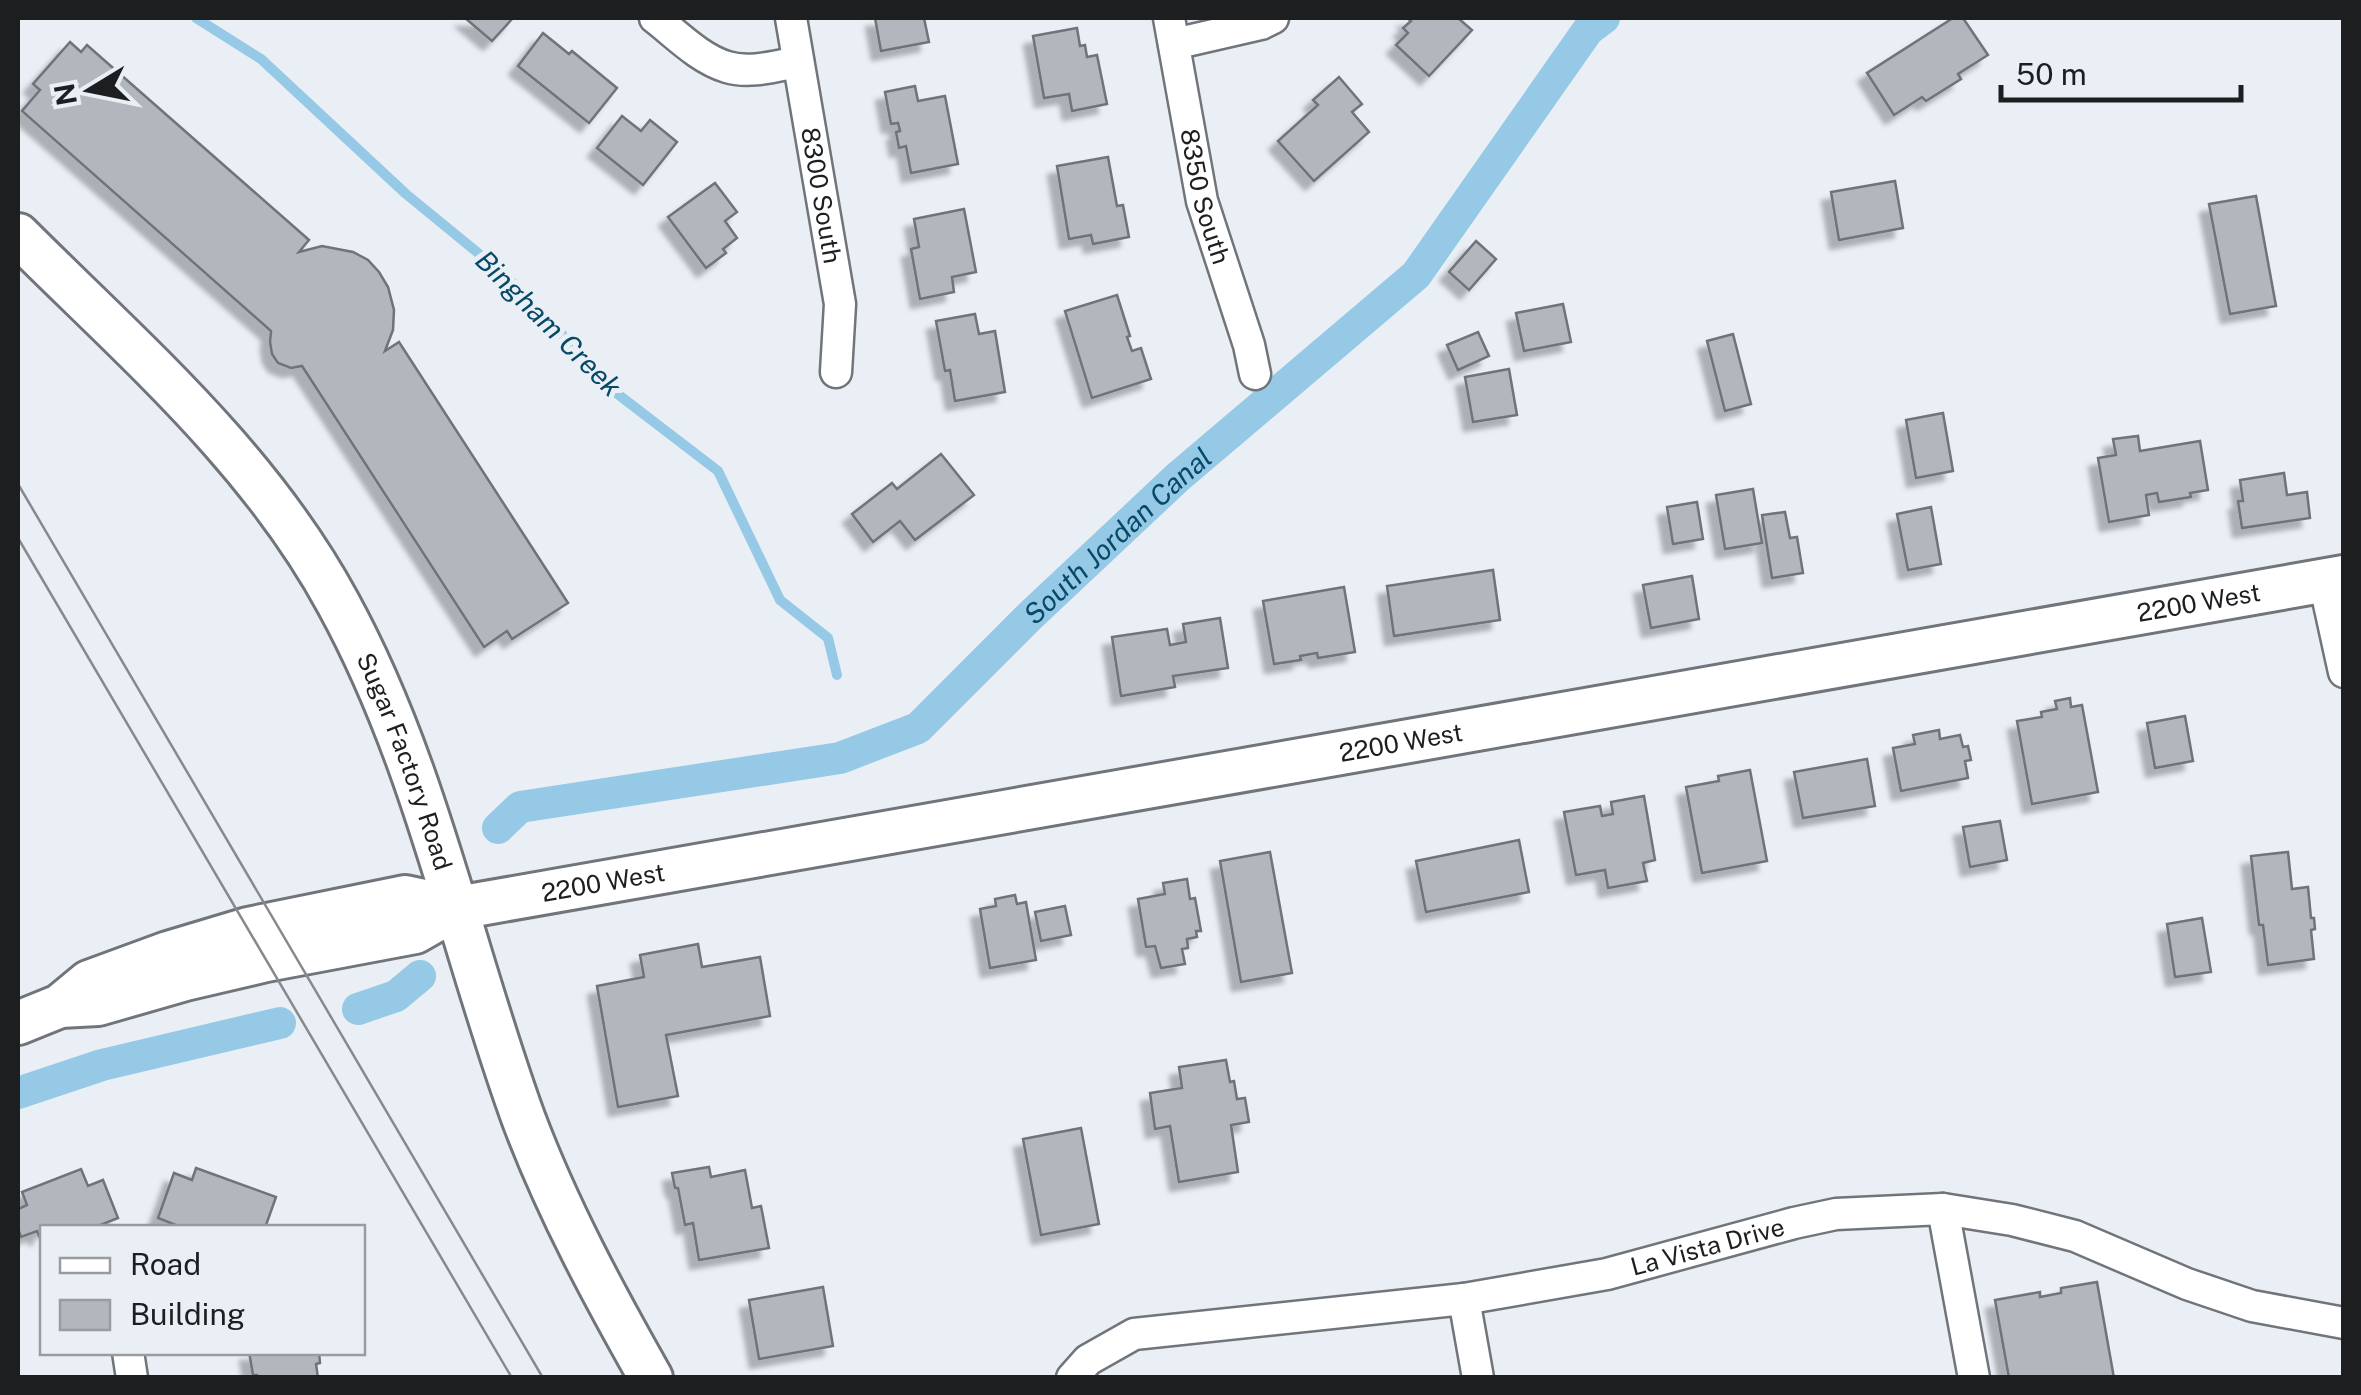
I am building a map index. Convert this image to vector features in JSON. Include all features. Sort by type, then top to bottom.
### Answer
[{"type":"street","points":[[655,18],[701,55],[729,68],[759,69],[798,62]]},
{"type":"street","name":"8300 South","points":[[790,18],[840,304],[836,372]]},
{"type":"street","points":[[1172,31],[1261,24],[1273,18]]},
{"type":"street","name":"8350 South","points":[[1172,31],[1202,201],[1238,308],[1255,374]]},
{"type":"street","name":"Sugar Factory Road","points":[[18,234],[202,416],[257,481],[336,599],[380,684],[398,730],[525,1122],[584,1254],[651,1378]]},
{"type":"street","points":[[2334,579],[2344,672]]},
{"type":"street","name":"2200 West","points":[[18,1022],[60,1006],[88,982],[168,953],[248,930],[405,897],[458,908],[2334,579]]},
{"type":"street","points":[[1943,1209],[1974,1378]]},
{"type":"street","name":"La Vista Drive","points":[[1072,1378],[1088,1360],[1134,1334],[1464,1298],[1607,1274],[1836,1214],[1943,1209],[2012,1220],[2074,1236],[2187,1284],[2252,1306],[2344,1323]]},
{"type":"street","points":[[1464,1298],[1478,1378]]},
{"type":"building","points":[[465,18],[513,18],[492,41]]},
{"type":"building","points":[[875,18],[924,18],[929,42],[881,51]]},
{"type":"building","points":[[1407,18],[1458,18],[1472,30],[1429,76],[1396,45],[1408,33],[1403,28],[1411,21]]},
{"type":"building","points":[[1953,18],[1963,18],[1988,55],[1958,74],[1961,79],[1894,115],[1867,73]]},
{"type":"building","points":[[1077,28],[1080,46],[1085,45],[1087,57],[1097,55],[1107,104],[1072,111],[1069,94],[1044,98],[1033,36]]},
{"type":"building","points":[[543,33],[617,88],[589,123],[518,66]]},
{"type":"building","points":[[70,42],[81,52],[87,45],[309,240],[299,252],[322,246],[353,252],[379,272],[394,310],[393,330],[385,351],[399,342],[568,603],[512,639],[507,631],[484,647],[302,366],[291,368],[278,363],[272,354],[271,331],[22,111],[40,90],[33,84]]},
{"type":"building","points":[[1339,77],[1362,104],[1352,112],[1369,132],[1314,181],[1278,141],[1318,105],[1313,100]]},
{"type":"building","points":[[915,86],[918,101],[945,96],[958,164],[911,173],[906,146],[899,148],[898,123],[891,124],[885,92]]},
{"type":"building","points":[[622,116],[641,131],[650,120],[677,142],[643,185],[597,148]]},
{"type":"building","points":[[1108,157],[1117,206],[1123,205],[1129,237],[1093,244],[1091,235],[1069,239],[1057,166]]},
{"type":"building","points":[[1895,181],[1903,228],[1839,240],[1831,192]]},
{"type":"building","points":[[715,183],[737,212],[725,221],[737,238],[723,249],[726,253],[706,268],[668,217]]},
{"type":"building","points":[[2256,196],[2276,306],[2230,314],[2209,204]]},
{"type":"building","points":[[964,209],[976,272],[952,277],[954,292],[920,299],[911,249],[919,247],[914,219]]},
{"type":"building","points":[[1476,241],[1496,259],[1469,290],[1449,272]]},
{"type":"building","points":[[1117,295],[1132,351],[1141,348],[1151,379],[1092,398],[1065,311]]},
{"type":"building","points":[[1563,304],[1571,342],[1524,351],[1516,313]]},
{"type":"building","points":[[975,314],[979,334],[995,331],[1005,392],[955,401],[936,321]]},
{"type":"building","points":[[1478,332],[1489,356],[1458,370],[1447,345]]},
{"type":"building","points":[[1733,334],[1751,404],[1725,411],[1707,341]]},
{"type":"building","points":[[1509,369],[1517,415],[1473,422],[1465,377]]},
{"type":"building","points":[[1943,413],[1953,471],[1916,478],[1906,420]]},
{"type":"building","points":[[2138,436],[2140,451],[2200,441],[2208,490],[2159,502],[2157,493],[2146,495],[2149,515],[2109,522],[2098,458],[2116,455],[2113,439]]},
{"type":"building","points":[[941,454],[974,495],[915,540],[900,521],[873,542],[852,514],[892,483],[897,489]]},
{"type":"building","points":[[2284,473],[2287,495],[2307,492],[2310,518],[2242,528],[2240,480]]},
{"type":"building","points":[[1753,489],[1762,543],[1725,549],[1716,495]]},
{"type":"building","points":[[1697,502],[1703,539],[1673,544],[1667,507]]},
{"type":"building","points":[[1931,507],[1941,564],[1908,570],[1897,514]]},
{"type":"building","points":[[1785,512],[1790,538],[1797,537],[1803,573],[1772,578],[1762,515]]},
{"type":"building","points":[[1493,570],[1500,620],[1394,636],[1387,586]]},
{"type":"building","points":[[1692,576],[1699,619],[1651,628],[1643,585]]},
{"type":"building","points":[[1344,587],[1355,652],[1318,658],[1317,653],[1274,664],[1263,601]]},
{"type":"building","points":[[1220,618],[1228,668],[1173,676],[1175,687],[1121,696],[1112,637],[1167,629],[1170,645],[1186,642],[1183,624]]},
{"type":"building","points":[[2070,698],[2071,707],[2082,705],[2098,792],[2032,804],[2017,721],[2042,717],[2041,712],[2057,709],[2055,701]]},
{"type":"building","points":[[2185,716],[2193,761],[2155,768],[2147,723]]},
{"type":"building","points":[[1939,730],[1940,739],[1960,735],[1963,747],[1968,746],[1968,778],[1901,791],[1893,748],[1915,744],[1913,735]]},
{"type":"building","points":[[1867,759],[1875,806],[1803,818],[1794,772]]},
{"type":"building","points":[[1750,770],[1767,861],[1702,873],[1686,787]]},
{"type":"building","points":[[1644,796],[1655,860],[1643,863],[1647,881],[1608,888],[1605,870],[1576,875],[1564,812],[1600,806],[1602,816],[1613,814],[1611,802]]},
{"type":"building","points":[[2000,821],[2007,860],[1970,867],[1963,827]]},
{"type":"building","points":[[1519,840],[1529,892],[1426,912],[1416,861]]},
{"type":"building","points":[[1270,852],[1292,973],[1241,982],[1220,861]]},
{"type":"building","points":[[2288,852],[2292,889],[2308,887],[2315,929],[2311,930],[2314,959],[2268,965],[2251,856]]},
{"type":"building","points":[[1187,879],[1201,931],[1196,931],[1197,937],[1187,939],[1188,948],[1182,949],[1185,964],[1161,968],[1155,946],[1146,947],[1138,899],[1165,894],[1163,883]]},
{"type":"building","points":[[1015,895],[1017,904],[1026,902],[1036,960],[990,968],[980,909],[996,906],[995,899]]},
{"type":"building","points":[[1065,906],[1071,935],[1041,941],[1035,912]]},
{"type":"building","points":[[2202,918],[2211,972],[2175,977],[2167,924]]},
{"type":"building","points":[[698,944],[702,967],[760,957],[770,1016],[666,1035],[678,1096],[618,1107],[597,986],[644,977],[640,955]]},
{"type":"building","points":[[1226,1060],[1237,1099],[1245,1098],[1249,1122],[1231,1125],[1238,1172],[1179,1182],[1170,1126],[1155,1129],[1150,1093],[1182,1088],[1179,1067]]},
{"type":"building","points":[[1081,1128],[1099,1224],[1041,1235],[1023,1139]]},
{"type":"building","points":[[709,1167],[711,1177],[745,1170],[752,1208],[761,1206],[769,1248],[699,1260],[693,1223],[685,1225],[672,1173]]},
{"type":"building","points":[[196,1168],[276,1197],[266,1225],[176,1225],[158,1218],[174,1173],[192,1180]]},
{"type":"building","points":[[81,1169],[88,1186],[103,1180],[118,1218],[100,1225],[40,1225],[39,1236],[37,1231],[21,1237],[18,1209],[27,1205],[22,1192]]},
{"type":"building","points":[[2097,1282],[2114,1378],[2009,1378],[1995,1300],[2040,1292],[2040,1297],[2061,1293],[2061,1288]]},
{"type":"building","points":[[823,1287],[833,1346],[759,1359],[749,1300]]},
{"type":"building","points":[[250,1355],[319,1355],[318,1378],[253,1375]]},
{"type":"waterway","name":"Bingham Creek","points":[[196,18],[261,59],[406,194],[505,275],[611,389],[718,471],[780,600],[828,638],[837,675]]},
{"type":"waterway","name":"South Jordan Canal","points":[[498,828],[520,807],[840,758],[918,728],[1178,477],[1416,275],[1588,30],[1604,18]]},
{"type":"waterway","name":"South Jordan Canal","points":[[358,1009],[396,996],[420,976]]},
{"type":"waterway","name":"South Jordan Canal","points":[[18,1093],[102,1065],[280,1023]]},
{"type":"tram line","points":[[18,484],[543,1378]]},
{"type":"tram line","points":[[18,538],[512,1378]]}]
